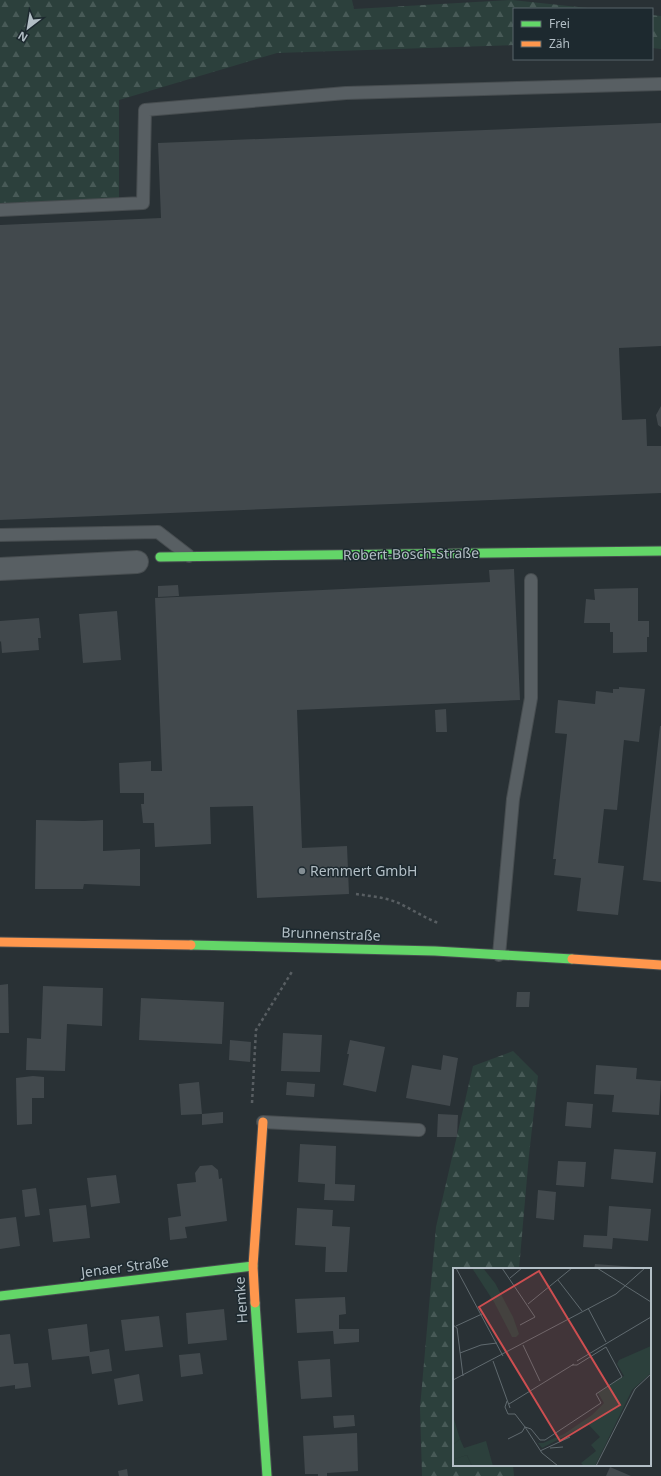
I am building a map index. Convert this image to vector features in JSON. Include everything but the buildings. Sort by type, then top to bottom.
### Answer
[{"type":"street","name":"Robert-Bosch-Straße","points":[[160,557],[661,551]]},
{"type":"street","points":[[0,569],[137,562]]},
{"type":"street","name":"Brunnenstraße","points":[[0,942],[226,945],[435,951],[661,965]]},
{"type":"street","name":"Hemke","points":[[263,1122],[253,1266],[267,1476]]},
{"type":"street","name":"Jenaer Straße","points":[[0,1296],[253,1266]]},
{"type":"lane","points":[[0,210],[143,203],[145,110],[346,93],[661,84]]},
{"type":"lane","points":[[0,535],[158,532],[190,557]]},
{"type":"lane","points":[[498,955],[513,798],[531,698],[531,580]]},
{"type":"lane","points":[[263,1122],[419,1130]]},
{"type":"path","points":[[356,894],[376,896],[396,902],[423,917],[438,923]]},
{"type":"path","points":[[263,1122],[251,1102],[256,1030],[307,948]]},
{"type":"green space","points":[[0,0],[352,0],[354,9],[512,0],[588,8],[513,8],[513,45],[277,53],[119,100],[119,200],[0,205]]},
{"type":"green space","points":[[653,15],[661,16],[661,49],[653,48]]},
{"type":"green space","points":[[513,1051],[538,1076],[529,1155],[519,1268],[453,1268],[453,1466],[513,1466],[514,1476],[422,1476],[420,1408],[436,1227],[473,1066]]},
{"type":"traffic: fast","points":[[160,557],[661,551]]},
{"type":"traffic: fast","points":[[191,945],[435,951],[572,959]]},
{"type":"traffic: fast","points":[[0,1296],[253,1266]]},
{"type":"traffic: fast","points":[[255,1303],[267,1476]]},
{"type":"traffic: slow","points":[[0,942],[191,945]]},
{"type":"traffic: slow","points":[[572,959],[661,965]]},
{"type":"traffic: slow","points":[[255,1303],[253,1266],[263,1122]]},
{"type":"place","name":"Remmert GmbH","points":[[302,871]]}]
